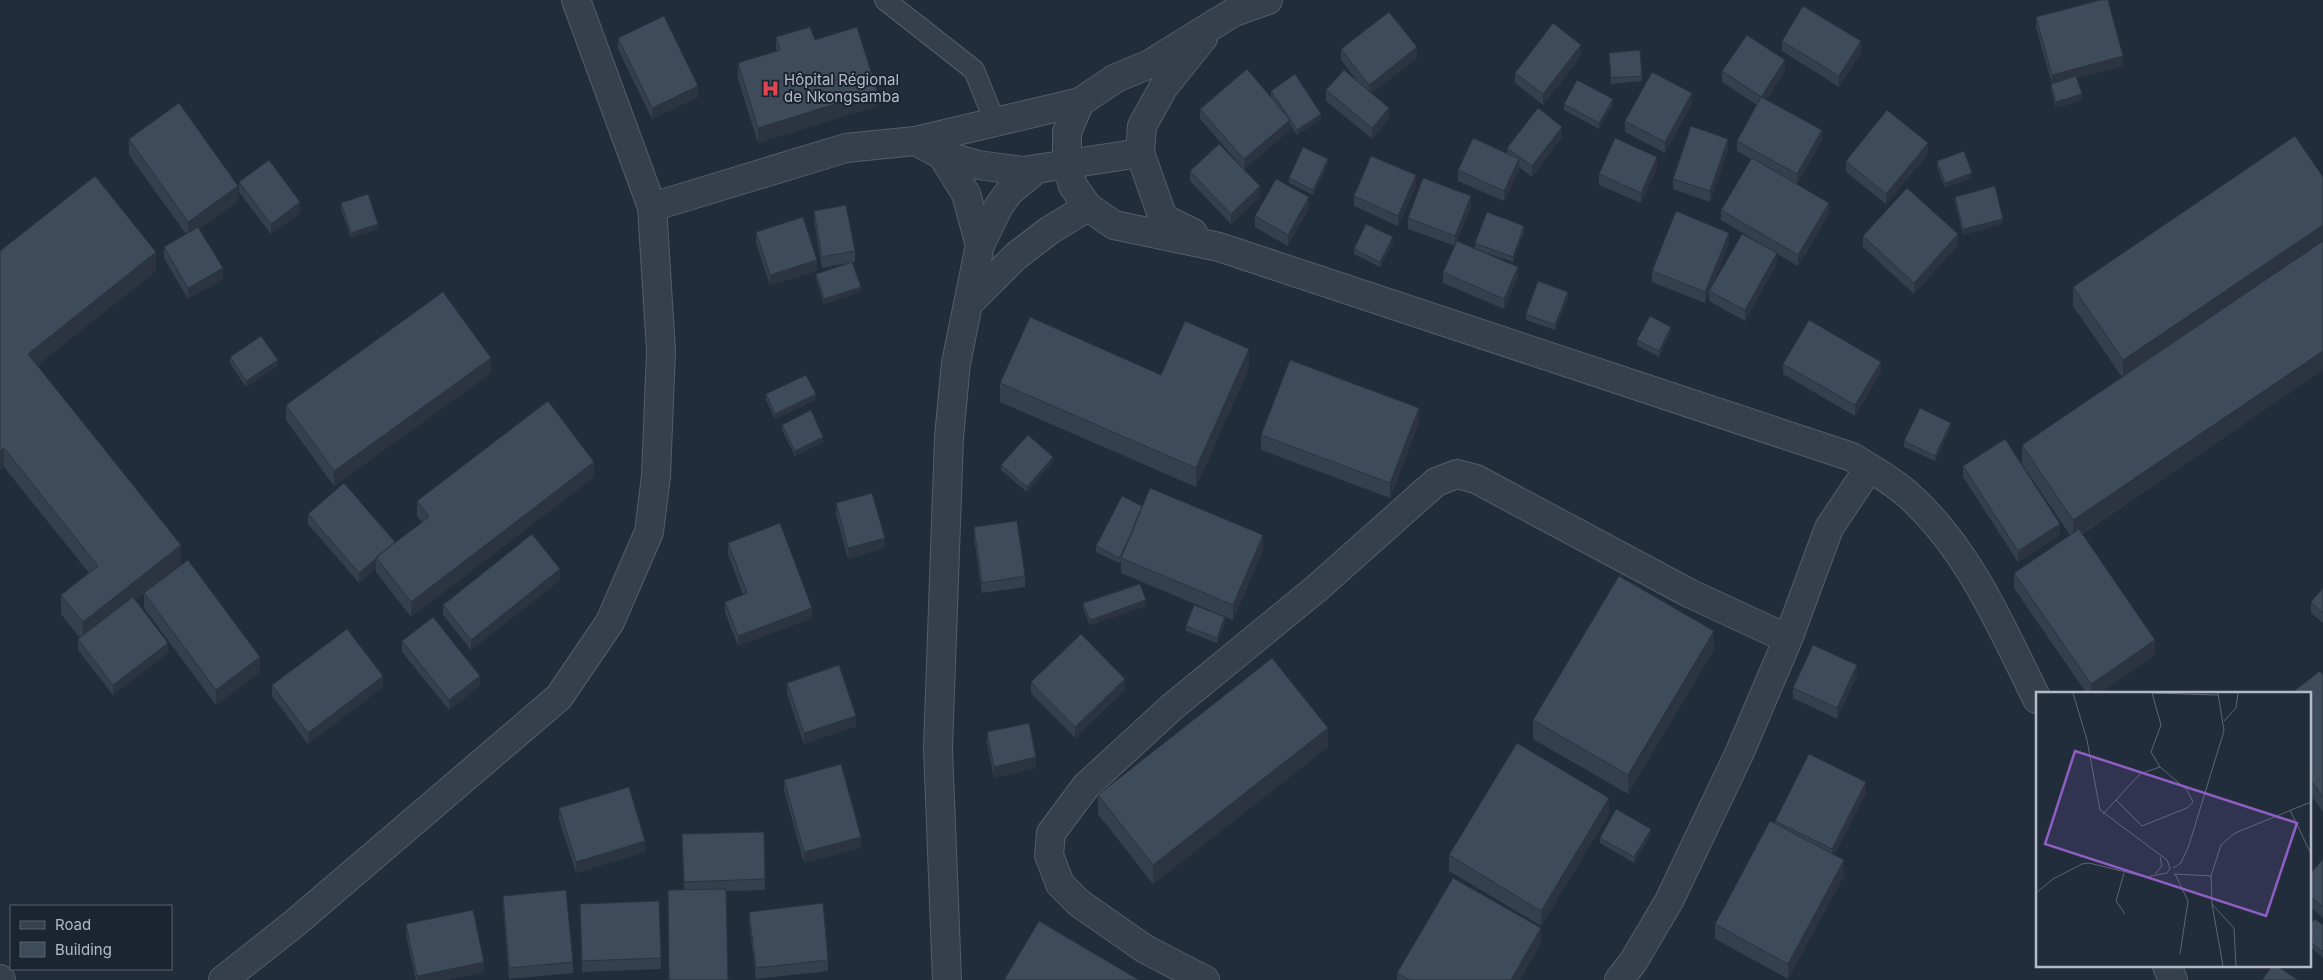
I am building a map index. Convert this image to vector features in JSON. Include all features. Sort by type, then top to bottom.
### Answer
[{"type":"street","points":[[223,980],[302,916],[559,698],[610,622],[649,532],[656,476],[661,351],[652,208],[576,0]]},
{"type":"street","points":[[652,208],[846,148],[915,141],[1080,102],[1116,78],[1150,64],[1234,12],[1268,0]]},
{"type":"street","points":[[1216,23],[1163,88],[1142,126],[1140,152],[1163,218],[1219,247]]},
{"type":"street","points":[[1080,102],[1067,132],[1067,164],[1073,186],[1088,207],[1114,225],[1219,247],[1852,457],[1870,468],[1906,492],[1941,527],[1974,575],[2036,697]]},
{"type":"street","points":[[915,141],[942,155],[978,165],[1022,171],[1140,152]]},
{"type":"street","points":[[942,155],[966,194],[980,245]]},
{"type":"street","points":[[948,980],[939,728],[949,436],[956,363],[970,302],[980,245],[999,206],[1009,192],[1037,169]]},
{"type":"street","points":[[970,302],[1016,256],[1050,230],[1088,207]]},
{"type":"street","points":[[1619,980],[1633,962],[1669,901],[1739,754],[1788,639],[1829,528],[1870,468]]},
{"type":"street","points":[[1205,980],[1146,949],[1079,903],[1060,884],[1049,855],[1051,833],[1086,786],[1172,707],[1317,588],[1436,482],[1457,474],[1476,479],[1689,593],[1788,639]]},
{"type":"street","points":[[2168,968],[2173,980]]},
{"type":"lane","points":[[885,0],[974,70],[995,122]]},
{"type":"building","points":[[2100,0],[2108,0],[2123,56],[2052,75],[2036,17]]},
{"type":"building","points":[[1803,6],[1861,41],[1839,76],[1782,41]]},
{"type":"building","points":[[1389,12],[1417,47],[1369,85],[1341,49]]},
{"type":"building","points":[[664,16],[698,86],[652,108],[618,38]]},
{"type":"building","points":[[1553,23],[1581,45],[1543,94],[1515,73]]},
{"type":"building","points":[[810,27],[815,40],[857,27],[877,91],[758,128],[738,63],[780,50],[776,37]]},
{"type":"building","points":[[1747,35],[1785,60],[1761,97],[1722,71]]},
{"type":"building","points":[[1640,50],[1642,76],[1611,78],[1609,53]]},
{"type":"building","points":[[1247,69],[1290,120],[1244,159],[1200,109]]},
{"type":"building","points":[[1344,70],[1389,108],[1372,128],[1326,90]]},
{"type":"building","points":[[1652,72],[1692,93],[1665,142],[1625,121]]},
{"type":"building","points":[[1295,74],[1321,114],[1297,130],[1271,91]]},
{"type":"building","points":[[2076,76],[2082,94],[2056,102],[2051,84]]},
{"type":"building","points":[[1577,80],[1613,99],[1599,123],[1564,104]]},
{"type":"building","points":[[1761,97],[1822,130],[1797,174],[1737,141]]},
{"type":"building","points":[[179,103],[238,186],[188,222],[129,139]]},
{"type":"building","points":[[1538,108],[1562,127],[1532,166],[1507,148]]},
{"type":"building","points":[[1887,110],[1928,143],[1886,194],[1846,161]]},
{"type":"building","points":[[1691,126],[1728,139],[1710,191],[1673,179]]},
{"type":"building","points":[[2295,136],[2323,177],[2323,225],[2123,360],[2073,287]]},
{"type":"building","points":[[1473,138],[1519,159],[1504,191],[1458,170]]},
{"type":"building","points":[[1615,138],[1657,157],[1641,193],[1599,174]]},
{"type":"building","points":[[1219,144],[1260,186],[1231,214],[1190,171]]},
{"type":"building","points":[[1303,147],[1328,159],[1313,190],[1289,178]]},
{"type":"building","points":[[1964,151],[1972,173],[1945,183],[1937,161]]},
{"type":"building","points":[[1371,156],[1416,175],[1398,216],[1354,196]]},
{"type":"building","points":[[1752,158],[1829,203],[1798,255],[1721,210]]},
{"type":"building","points":[[269,160],[300,202],[271,224],[239,182]]},
{"type":"building","points":[[95,176],[156,252],[28,354],[181,545],[83,622],[61,595],[98,566],[4,448],[0,451],[0,251]]},
{"type":"building","points":[[1423,178],[1471,196],[1455,236],[1408,218]]},
{"type":"building","points":[[1276,179],[1309,197],[1288,235],[1255,216]]},
{"type":"building","points":[[1995,186],[2003,219],[1963,229],[1955,197]]},
{"type":"building","points":[[1907,188],[1958,234],[1914,283],[1863,236]]},
{"type":"building","points":[[368,194],[378,224],[351,233],[341,203]]},
{"type":"building","points":[[846,205],[855,251],[822,257],[814,211]]},
{"type":"building","points":[[1676,211],[1729,233],[1705,292],[1652,271]]},
{"type":"building","points":[[1487,212],[1524,226],[1513,257],[1475,243]]},
{"type":"building","points":[[803,217],[817,260],[770,275],[756,232]]},
{"type":"building","points":[[1366,224],[1393,237],[1380,262],[1354,249]]},
{"type":"building","points":[[198,227],[223,268],[188,288],[164,247]]},
{"type":"building","points":[[1742,234],[1777,253],[1745,310],[1709,291]]},
{"type":"building","points":[[1457,241],[1518,267],[1504,299],[1443,272]]},
{"type":"building","points":[[2323,241],[2323,351],[2073,520],[2022,445]]},
{"type":"building","points":[[852,262],[861,287],[824,299],[816,274]]},
{"type":"building","points":[[1538,281],[1568,292],[1555,325],[1526,314]]},
{"type":"building","points":[[443,292],[491,358],[334,471],[286,405]]},
{"type":"building","points":[[1650,316],[1671,327],[1659,351],[1637,340]]},
{"type":"building","points":[[1030,317],[1161,375],[1185,321],[1249,349],[1196,468],[1000,383]]},
{"type":"building","points":[[1809,320],[1881,362],[1855,405],[1783,364]]},
{"type":"building","points":[[261,336],[278,360],[246,381],[230,357]]},
{"type":"building","points":[[1290,360],[1419,408],[1390,483],[1261,435]]},
{"type":"building","points":[[806,375],[816,394],[775,414],[766,394]]},
{"type":"building","points":[[548,401],[594,462],[411,602],[376,557],[429,517],[417,501]]},
{"type":"building","points":[[1920,408],[1951,423],[1935,456],[1904,441]]},
{"type":"building","points":[[811,410],[823,437],[795,451],[782,425]]},
{"type":"building","points":[[1028,435],[1053,457],[1027,487],[1001,465]]},
{"type":"building","points":[[2005,439],[2060,524],[2018,551],[1963,466]]},
{"type":"building","points":[[344,483],[395,542],[359,573],[308,514]]},
{"type":"building","points":[[1150,488],[1263,535],[1233,605],[1121,558]]},
{"type":"building","points":[[872,493],[885,538],[848,548],[836,503]]},
{"type":"building","points":[[1122,496],[1142,506],[1119,558],[1096,546]]},
{"type":"building","points":[[1017,521],[1025,576],[982,583],[974,527]]},
{"type":"building","points":[[780,523],[812,608],[738,636],[725,602],[747,593],[728,543]]},
{"type":"building","points":[[2079,529],[2155,640],[2091,684],[2014,573]]},
{"type":"building","points":[[532,534],[560,569],[471,640],[443,605]]},
{"type":"building","points":[[188,560],[260,657],[216,690],[144,593]]},
{"type":"building","points":[[1619,576],[1714,631],[1628,775],[1533,720]]},
{"type":"building","points":[[1140,584],[1146,600],[1090,620],[1083,603]]},
{"type":"building","points":[[2323,588],[2323,613],[2311,602]]},
{"type":"building","points":[[133,597],[168,643],[113,685],[78,639]]},
{"type":"building","points":[[1194,605],[1225,617],[1217,638],[1186,626]]},
{"type":"building","points":[[433,617],[480,676],[449,700],[402,641]]},
{"type":"building","points":[[347,629],[383,676],[308,733],[272,685]]},
{"type":"building","points":[[1081,634],[1125,679],[1075,727],[1031,682]]},
{"type":"building","points":[[1813,645],[1857,665],[1837,708],[1793,688]]},
{"type":"building","points":[[1272,658],[1328,728],[1153,865],[1098,795]]},
{"type":"building","points":[[839,665],[856,716],[804,733],[787,683]]},
{"type":"building","points":[[2320,671],[2323,675],[2323,797],[2310,779],[2310,692],[2293,692]]},
{"type":"building","points":[[1029,723],[1036,757],[994,767],[987,732]]},
{"type":"building","points":[[1517,743],[1609,798],[1541,911],[1449,855]]},
{"type":"building","points":[[1809,754],[1866,782],[1832,849],[1775,821]]},
{"type":"building","points":[[841,764],[861,837],[804,852],[784,780]]},
{"type":"building","points":[[629,787],[645,841],[576,862],[559,808]]},
{"type":"building","points":[[1616,809],[1651,829],[1634,857],[1600,838]]},
{"type":"building","points":[[1770,821],[1844,860],[1788,964],[1715,924]]},
{"type":"building","points":[[764,832],[765,879],[684,882],[682,834]]},
{"type":"building","points":[[2323,859],[2323,907],[2310,896],[2310,874]]},
{"type":"building","points":[[1453,878],[1541,928],[1511,980],[1409,980],[1397,973]]},
{"type":"building","points":[[726,889],[728,980],[669,980],[668,890]]},
{"type":"building","points":[[566,890],[573,962],[509,968],[503,896]]},
{"type":"building","points":[[659,901],[661,958],[582,961],[580,904]]},
{"type":"building","points":[[823,903],[828,960],[756,968],[749,912]]},
{"type":"building","points":[[473,910],[484,962],[417,976],[406,924]]},
{"type":"building","points":[[2315,919],[2323,925],[2323,952],[2310,942],[2310,925]]},
{"type":"building","points":[[1039,921],[1139,980],[1004,980]]},
{"type":"building","points":[[2271,968],[2280,968],[2298,980],[2262,980]]},
{"type":"place","name":"Hôpital Régional de Nkongsamba","points":[[770,88]]}]
